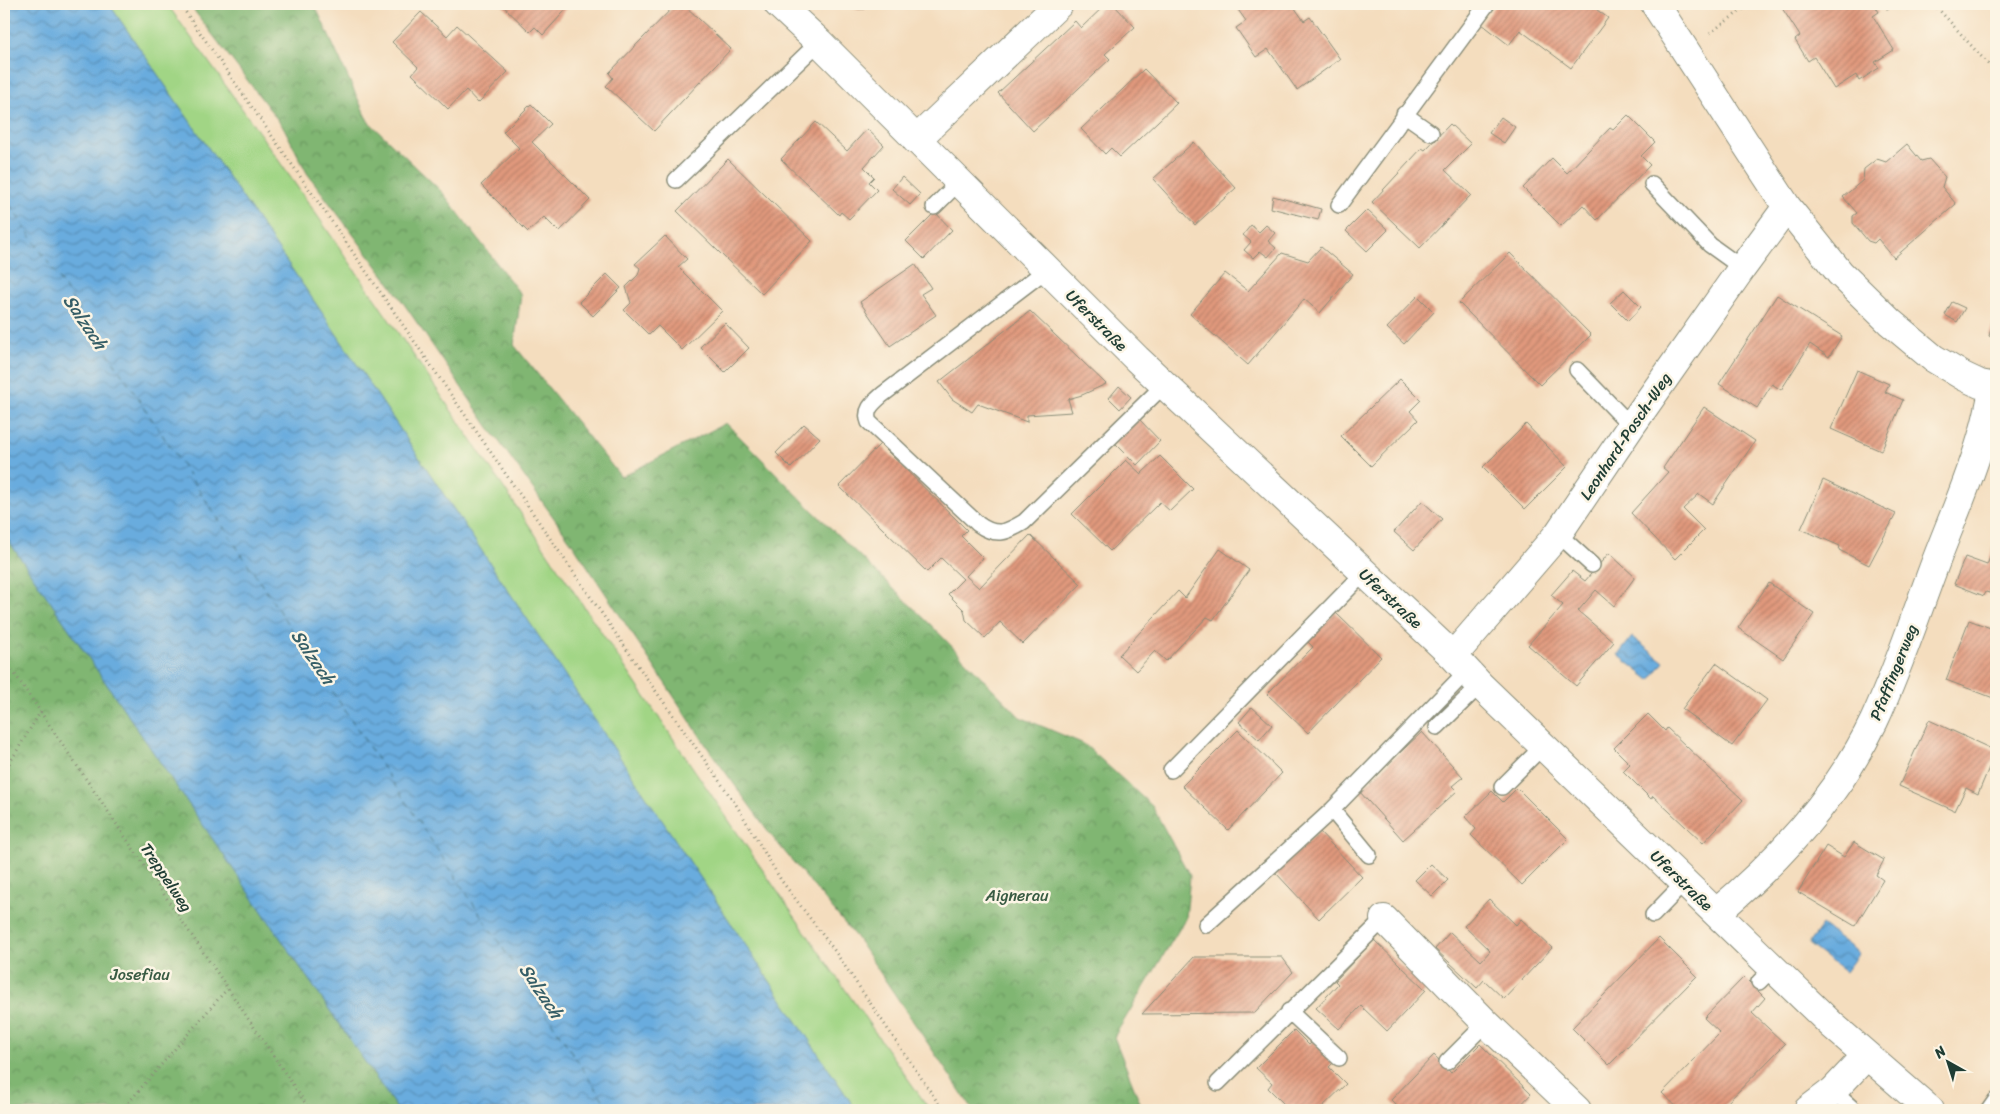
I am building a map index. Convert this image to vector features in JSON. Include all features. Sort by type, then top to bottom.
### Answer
[{"type":"street","points":[[916,140],[1059,4]]},
{"type":"street","points":[[1656,4],[1788,207],[1840,273],[1908,339],[1932,358],[1980,384],[1995,386]]},
{"type":"street","name":"Uferstraße","points":[[785,6],[818,42],[1164,385],[1467,671],[1716,913],[1766,975],[1930,1110]]},
{"type":"street","name":"Leonhard-Posch-Weg","points":[[1467,671],[1631,426],[1742,268],[1788,207]]},
{"type":"street","name":"Pfaffingerweg","points":[[1716,913],[1742,891],[1795,838],[1835,786],[1873,722],[1889,685],[1970,471],[1984,431],[1995,386]]},
{"type":"street","points":[[1384,919],[1486,1023],[1577,1110]]},
{"type":"street","points":[[1808,1110],[1833,1091],[1866,1056]]},
{"type":"lane","points":[[1339,205],[1404,114],[1487,4]]},
{"type":"lane","points":[[676,180],[818,42]]},
{"type":"lane","points":[[1404,114],[1431,133]]},
{"type":"lane","points":[[934,207],[959,182]]},
{"type":"lane","points":[[1652,184],[1710,246],[1742,268]]},
{"type":"lane","points":[[1046,270],[882,395],[869,408],[866,416],[869,422],[978,524],[987,530],[1005,532],[1024,522],[1164,385]]},
{"type":"lane","points":[[1577,370],[1631,426]]},
{"type":"lane","points":[[1558,534],[1592,565]]},
{"type":"lane","points":[[1171,770],[1364,573]]},
{"type":"lane","points":[[1437,727],[1467,671]]},
{"type":"lane","points":[[1206,926],[1332,810],[1467,671]]},
{"type":"lane","points":[[1502,787],[1543,746]]},
{"type":"lane","points":[[1332,810],[1369,855]]},
{"type":"lane","points":[[1653,915],[1684,883]]},
{"type":"lane","points":[[1218,1083],[1384,919]]},
{"type":"lane","points":[[1289,1011],[1339,1058]]},
{"type":"lane","points":[[1447,1062],[1486,1023]]},
{"type":"lane","points":[[1833,1091],[1854,1110]]},
{"type":"lane","points":[[1989,1110],[1996,1100]]},
{"type":"path","points":[[180,4],[636,663],[736,803],[781,880],[834,950],[943,1110]]},
{"type":"path","points":[[1686,50],[1750,4]]},
{"type":"path","points":[[1885,4],[1888,9]]},
{"type":"path","points":[[1934,4],[1996,73]]},
{"type":"path","name":"Treppelweg","points":[[4,658],[310,1110]]},
{"type":"path","points":[[4,772],[41,711]]},
{"type":"path","points":[[122,1110],[227,989]]},
{"type":"green space","points":[[109,4],[167,4],[361,278],[833,973],[930,1110],[856,1110],[327,320]]},
{"type":"green space","name":"Aignerau","points":[[189,4],[313,4],[368,121],[443,193],[521,295],[514,345],[621,477],[726,423],[812,510],[932,626],[1020,717],[1084,744],[1152,806],[1190,876],[1186,918],[1114,1037],[1143,1110],[973,1110],[856,937],[774,839],[710,751],[574,546],[488,426],[391,285],[307,173],[284,128]]},
{"type":"green space","name":"Josefiau","points":[[4,534],[398,1110],[4,1110]]},
{"type":"water","name":"Salzach","points":[[4,4],[109,4],[327,320],[856,1110],[398,1110],[4,534]]},
{"type":"water","points":[[1632,637],[1664,662],[1650,680],[1618,655]]},
{"type":"water","points":[[1822,925],[1859,953],[1845,972],[1808,944]]},
{"type":"building","points":[[501,4],[571,4],[543,35],[535,27],[530,32]]},
{"type":"building","points":[[676,4],[683,4],[731,49],[654,131],[606,86],[613,78],[609,73]]},
{"type":"building","points":[[849,4],[870,4],[865,9],[859,9],[853,8]]},
{"type":"building","points":[[1106,4],[1113,4],[1135,27],[1105,54],[1110,59],[1033,131],[998,93],[1075,21],[1081,28]]},
{"type":"building","points":[[1234,4],[1292,4],[1304,21],[1310,17],[1340,59],[1297,90],[1268,49],[1256,57],[1236,28],[1246,21]]},
{"type":"building","points":[[1497,4],[1589,4],[1608,18],[1571,68],[1520,30],[1509,45],[1482,24]]},
{"type":"building","points":[[1874,4],[1879,12],[1873,16],[1894,50],[1875,62],[1879,68],[1859,81],[1856,75],[1834,89],[1814,57],[1808,61],[1795,40],[1800,36],[1780,5]]},
{"type":"building","points":[[421,12],[447,36],[457,25],[508,72],[478,103],[466,90],[448,109],[412,74],[418,67],[392,42]]},
{"type":"building","points":[[1144,69],[1177,103],[1120,157],[1111,148],[1105,154],[1081,129]]},
{"type":"building","points":[[531,104],[551,124],[532,142],[590,200],[559,232],[544,217],[528,232],[481,185],[519,148],[503,132]]},
{"type":"building","points":[[1628,115],[1655,142],[1641,156],[1650,165],[1597,220],[1583,205],[1561,226],[1523,188],[1552,158],[1567,173],[1610,128],[1613,130]]},
{"type":"building","points":[[1501,117],[1515,127],[1504,143],[1489,133]]},
{"type":"building","points":[[816,122],[847,151],[867,129],[884,145],[864,167],[874,177],[869,182],[877,190],[849,219],[841,212],[839,215],[781,159]]},
{"type":"building","points":[[1450,124],[1471,144],[1445,170],[1471,195],[1420,248],[1372,202],[1422,148],[1425,150]]},
{"type":"building","points":[[1194,142],[1236,188],[1195,225],[1153,179]]},
{"type":"building","points":[[1907,144],[1921,161],[1929,159],[1945,177],[1942,187],[1956,204],[1894,258],[1878,239],[1874,243],[1868,241],[1853,223],[1853,216],[1857,213],[1843,197],[1863,180],[1864,169],[1877,159],[1886,162]]},
{"type":"building","points":[[728,159],[812,241],[762,294],[677,211]]},
{"type":"building","points":[[902,177],[920,194],[910,205],[892,189]]},
{"type":"building","points":[[1273,196],[1321,209],[1318,220],[1271,208]]},
{"type":"building","points":[[1367,210],[1388,230],[1367,251],[1346,231]]},
{"type":"building","points":[[935,212],[952,230],[924,259],[906,241]]},
{"type":"building","points":[[1251,225],[1259,232],[1266,225],[1275,233],[1268,241],[1276,248],[1268,257],[1260,251],[1253,258],[1244,250],[1251,242],[1243,235]]},
{"type":"building","points":[[665,236],[687,259],[678,267],[722,311],[682,350],[658,326],[649,335],[624,310],[631,303],[626,287],[638,275],[640,268],[635,264]]},
{"type":"building","points":[[1321,247],[1353,274],[1320,313],[1304,299],[1248,365],[1190,314],[1225,273],[1248,291],[1282,253],[1308,261]]},
{"type":"building","points":[[1510,253],[1591,335],[1540,385],[1459,303]]},
{"type":"building","points":[[915,264],[931,288],[921,294],[936,315],[890,346],[860,302]]},
{"type":"building","points":[[607,274],[621,288],[593,316],[579,302]]},
{"type":"building","points":[[1624,290],[1641,307],[1628,321],[1610,303]]},
{"type":"building","points":[[1777,295],[1842,336],[1829,357],[1810,344],[1781,390],[1772,384],[1757,408],[1719,384]]},
{"type":"building","points":[[1418,296],[1434,312],[1404,344],[1387,328]]},
{"type":"building","points":[[1952,302],[1965,308],[1957,322],[1945,315]]},
{"type":"building","points":[[1030,311],[1106,384],[1068,399],[1072,412],[1027,415],[1027,422],[978,404],[972,412],[952,399],[939,382]]},
{"type":"building","points":[[1996,314],[1996,339],[1989,336]]},
{"type":"building","points":[[725,323],[749,348],[725,372],[700,347]]},
{"type":"building","points":[[1857,370],[1889,384],[1885,392],[1903,400],[1881,451],[1831,429]]},
{"type":"building","points":[[1400,379],[1421,400],[1410,411],[1418,420],[1371,466],[1341,436]]},
{"type":"building","points":[[1119,386],[1131,397],[1120,409],[1109,398]]},
{"type":"building","points":[[1704,407],[1755,441],[1713,504],[1699,494],[1683,509],[1704,530],[1675,559],[1631,513],[1668,472],[1663,468]]},
{"type":"building","points":[[1139,419],[1160,441],[1137,465],[1115,443]]},
{"type":"building","points":[[804,424],[820,438],[791,468],[776,453]]},
{"type":"building","points":[[1526,424],[1567,467],[1525,509],[1483,467]]},
{"type":"building","points":[[880,444],[967,530],[961,536],[983,558],[966,576],[979,588],[1030,535],[1081,584],[1023,644],[1000,622],[985,638],[966,620],[964,610],[948,594],[963,579],[941,558],[927,572],[839,486]]},
{"type":"building","points":[[1160,456],[1193,489],[1170,511],[1160,502],[1110,551],[1072,514],[1126,460],[1141,474]]},
{"type":"building","points":[[1823,480],[1896,514],[1869,565],[1839,550],[1840,546],[1801,529]]},
{"type":"building","points":[[1422,501],[1442,519],[1414,550],[1394,532]]},
{"type":"building","points":[[1996,541],[1996,595],[1986,592],[1984,596],[1954,584],[1965,557],[1987,565]]},
{"type":"building","points":[[1220,549],[1249,570],[1213,620],[1207,617],[1166,661],[1155,651],[1136,671],[1119,655],[1178,591],[1185,598]]},
{"type":"building","points":[[1609,553],[1635,577],[1614,606],[1596,590],[1578,611],[1614,642],[1576,686],[1528,645],[1563,605],[1551,595],[1572,571],[1585,581]]},
{"type":"building","points":[[1769,583],[1814,614],[1783,659],[1738,628]]},
{"type":"building","points":[[1335,612],[1381,657],[1308,733],[1267,694],[1313,647],[1307,641]]},
{"type":"building","points":[[1969,620],[1996,630],[1996,699],[1946,680]]},
{"type":"building","points":[[1716,663],[1767,700],[1732,746],[1682,709]]},
{"type":"building","points":[[1252,707],[1272,725],[1259,740],[1239,722]]},
{"type":"building","points":[[1648,714],[1665,731],[1667,728],[1743,800],[1703,843],[1653,796],[1651,799],[1623,771],[1630,764],[1614,748]]},
{"type":"building","points":[[1929,720],[1996,751],[1978,794],[1966,788],[1955,811],[1899,786]]},
{"type":"building","points":[[1238,730],[1282,773],[1228,830],[1182,786]]},
{"type":"building","points":[[1422,732],[1463,777],[1452,786],[1457,791],[1403,840],[1359,791]]},
{"type":"building","points":[[1517,788],[1568,839],[1522,885],[1471,835],[1476,829],[1465,817],[1492,791],[1503,802]]},
{"type":"building","points":[[1319,831],[1362,877],[1319,919],[1275,872]]},
{"type":"building","points":[[1854,842],[1884,860],[1876,875],[1883,880],[1855,926],[1798,892],[1826,846],[1844,857]]},
{"type":"building","points":[[1431,864],[1448,880],[1432,896],[1415,880]]},
{"type":"building","points":[[1489,899],[1516,925],[1521,919],[1552,948],[1504,999],[1484,980],[1477,988],[1435,949],[1450,932],[1481,961],[1490,951],[1464,926]]},
{"type":"building","points":[[1659,938],[1697,976],[1609,1065],[1572,1028]]},
{"type":"building","points":[[1374,940],[1426,990],[1387,1031],[1361,1006],[1339,1029],[1316,1008],[1338,984],[1335,981]]},
{"type":"building","points":[[1194,957],[1282,957],[1293,972],[1254,1013],[1142,1014]]},
{"type":"building","points":[[1744,977],[1765,998],[1752,1013],[1785,1044],[1720,1110],[1680,1110],[1662,1093],[1720,1033],[1704,1018]]},
{"type":"building","points":[[1294,1030],[1309,1045],[1313,1041],[1334,1062],[1329,1067],[1346,1084],[1319,1110],[1300,1110],[1294,1105],[1289,1109],[1268,1088],[1272,1083],[1256,1068]]},
{"type":"building","points":[[1480,1044],[1531,1094],[1516,1110],[1401,1110],[1391,1100],[1434,1055],[1451,1073]]},
{"type":"ferry route","points":[[4,196],[610,1110]]}]
